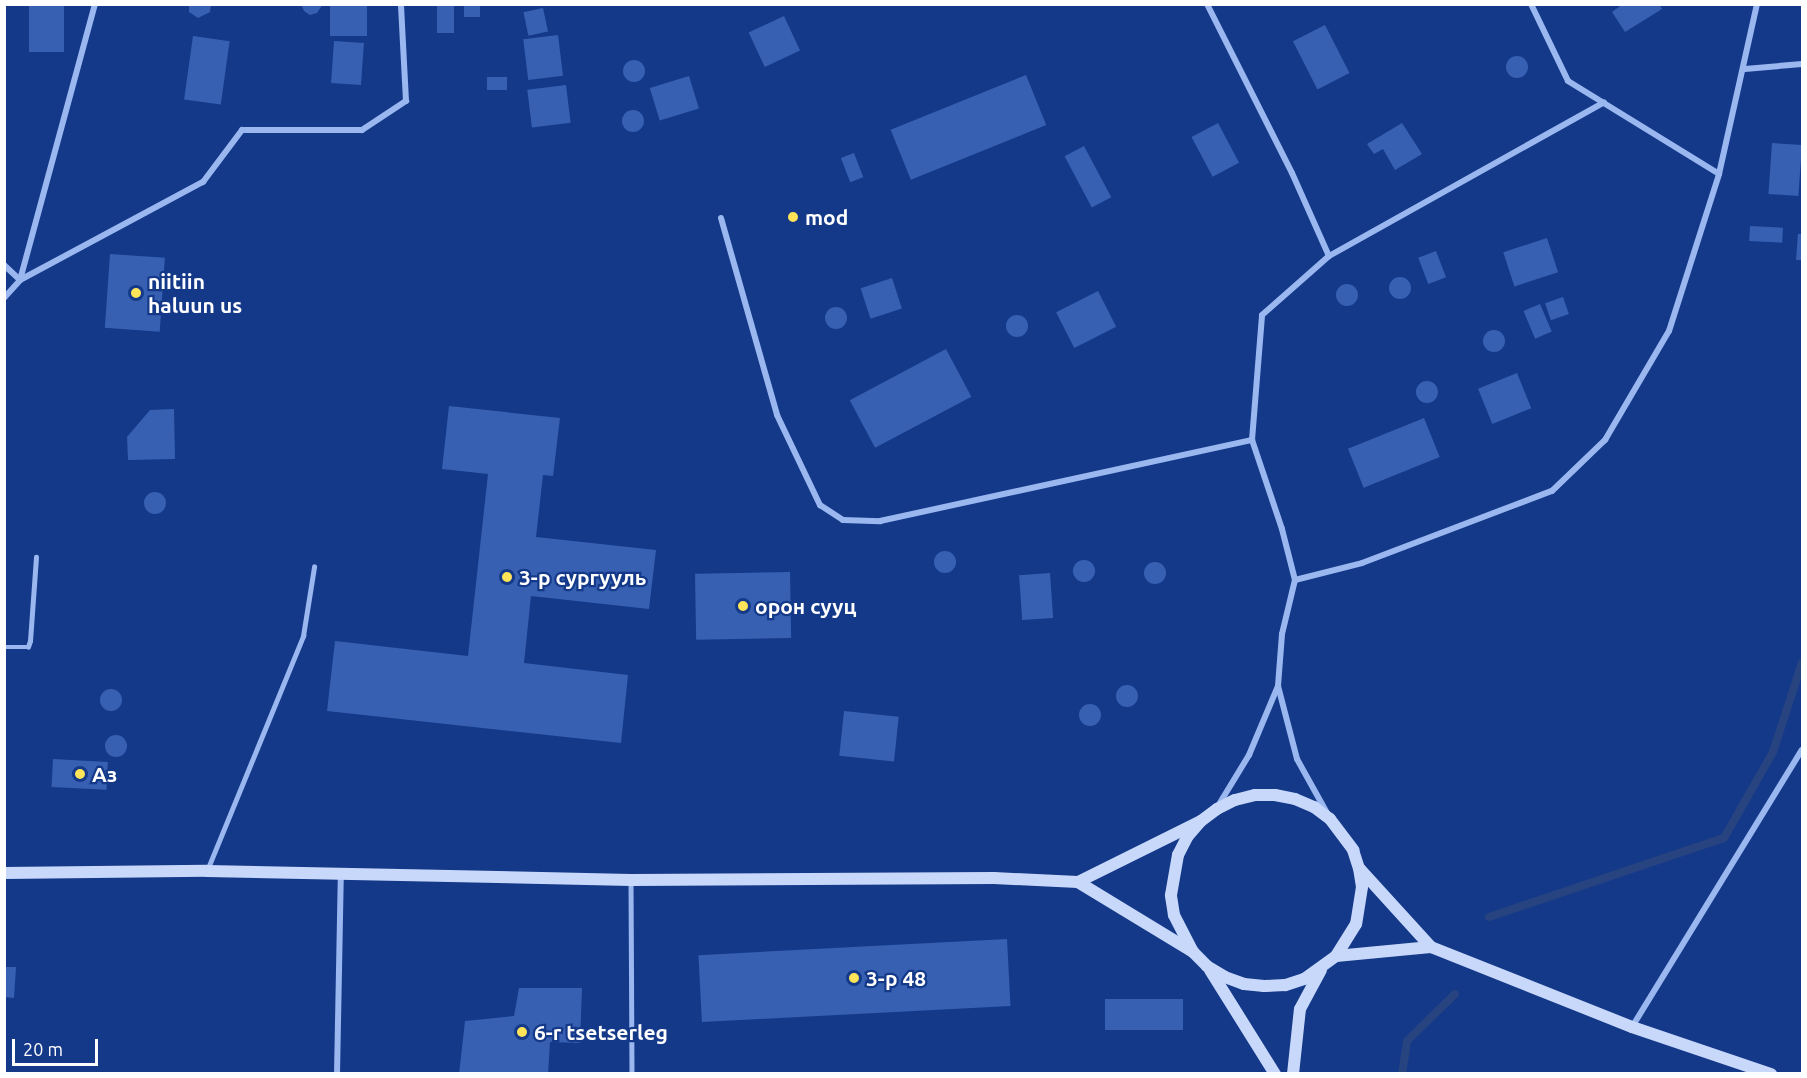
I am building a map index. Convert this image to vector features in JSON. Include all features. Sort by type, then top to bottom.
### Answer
[{"type":"street","points":[[20,280],[95,4]]},
{"type":"street","points":[[4,298],[20,280],[203,182],[242,130],[362,130],[406,101],[401,4]]},
{"type":"street","points":[[1207,4],[1292,173],[1329,256]]},
{"type":"street","points":[[1531,4],[1568,81],[1719,174]]},
{"type":"street","points":[[1295,580],[1362,563],[1552,491],[1605,440],[1669,331],[1719,174],[1757,4]]},
{"type":"street","points":[[1744,69],[1803,64]]},
{"type":"street","points":[[1217,809],[1249,755],[1278,686],[1282,634],[1295,580],[1282,528],[1252,440],[1262,315],[1329,256],[1604,102]]},
{"type":"street","points":[[721,218],[777,415],[820,505],[843,520],[880,521],[1252,440]]},
{"type":"street","points":[[4,265],[20,280]]},
{"type":"street","points":[[1208,966],[1244,984],[1285,985],[1304,979],[1322,969],[1336,956],[1356,924],[1362,887],[1359,868],[1353,850],[1330,819],[1297,759],[1278,686]]},
{"type":"street","points":[[1632,1027],[1803,750]]},
{"type":"street","points":[[1078,882],[1201,821],[1217,809],[1235,800],[1255,795],[1275,795],[1314,807],[1330,819]]},
{"type":"street","points":[[1193,952],[1174,915],[1171,895],[1178,855],[1187,837],[1201,821]]},
{"type":"street","points":[[1359,868],[1431,947],[1632,1027],[1771,1074]]},
{"type":"street","points":[[4,873],[207,871],[631,880],[994,878],[1078,882],[1193,952],[1208,966],[1275,1074]]},
{"type":"street","points":[[337,1074],[341,873]]},
{"type":"street","points":[[1336,956],[1431,947]]},
{"type":"street","points":[[1293,1074],[1300,1009],[1322,969]]},
{"type":"lane","points":[[4,647],[28,647],[36,557]]},
{"type":"lane","points":[[207,871],[303,636],[314,567]]},
{"type":"lane","points":[[631,880],[632,1074]]},
{"type":"building","points":[[29,4],[64,4],[64,52],[29,52]]},
{"type":"building","points":[[189,4],[211,4],[210,12],[198,18],[189,12]]},
{"type":"building","points":[[301,4],[323,4],[317,13],[310,15],[304,11]]},
{"type":"building","points":[[330,4],[367,4],[367,36],[330,36]]},
{"type":"building","points":[[437,4],[454,4],[454,33],[437,33]]},
{"type":"building","points":[[464,4],[480,4],[480,17],[464,17]]},
{"type":"building","points":[[1623,4],[1659,4],[1662,9],[1625,32],[1612,12]]},
{"type":"building","points":[[543,8],[548,31],[528,36],[523,12]]},
{"type":"building","points":[[784,16],[800,50],[765,67],[749,32]]},
{"type":"building","points":[[1325,25],[1350,73],[1317,89],[1293,41]]},
{"type":"building","points":[[558,35],[563,76],[528,80],[523,39]]},
{"type":"building","points":[[193,36],[230,41],[221,105],[184,99]]},
{"type":"building","points":[[334,41],[364,43],[361,85],[331,83]]},
{"type":"building","points":[[1517,56],[1525,59],[1528,67],[1525,75],[1517,78],[1509,75],[1506,67],[1509,59]]},
{"type":"building","points":[[634,60],[642,63],[645,71],[642,79],[634,82],[626,79],[623,71],[626,63]]},
{"type":"building","points":[[1026,75],[1046,125],[911,180],[891,130]]},
{"type":"building","points":[[689,76],[699,109],[660,121],[650,88]]},
{"type":"building","points":[[487,77],[507,77],[507,90],[487,90]]},
{"type":"building","points":[[566,85],[571,123],[532,127],[527,90]]},
{"type":"building","points":[[633,110],[641,113],[644,121],[641,129],[633,132],[625,129],[622,121],[625,113]]},
{"type":"building","points":[[1218,123],[1239,163],[1213,177],[1192,137]]},
{"type":"building","points":[[1402,123],[1422,154],[1395,170],[1383,149],[1374,154],[1367,144]]},
{"type":"building","points":[[1772,143],[1802,145],[1798,196],[1768,194]]},
{"type":"building","points":[[1084,146],[1111,197],[1092,208],[1065,156]]},
{"type":"building","points":[[854,153],[863,177],[850,182],[841,158]]},
{"type":"building","points":[[1750,226],[1783,228],[1782,243],[1749,241]]},
{"type":"building","points":[[1798,234],[1802,234],[1802,260],[1796,260]]},
{"type":"building","points":[[1547,238],[1558,272],[1514,286],[1503,252]]},
{"type":"building","points":[[1436,251],[1446,277],[1428,284],[1418,258]]},
{"type":"building","name":"niitiin haluun us","points":[[110,254],[165,258],[160,332],[105,328]]},
{"type":"building","points":[[1400,277],[1408,280],[1411,288],[1408,296],[1400,299],[1392,296],[1389,288],[1392,280]]},
{"type":"building","points":[[892,278],[902,308],[871,319],[861,288]]},
{"type":"building","points":[[1347,284],[1355,287],[1358,295],[1355,303],[1347,306],[1339,303],[1336,295],[1339,287]]},
{"type":"building","points":[[1098,291],[1116,327],[1074,348],[1056,312]]},
{"type":"building","points":[[1563,297],[1569,314],[1551,320],[1545,303]]},
{"type":"building","points":[[1540,304],[1552,332],[1535,339],[1523,311]]},
{"type":"building","points":[[836,307],[844,310],[847,318],[844,326],[836,329],[828,326],[825,318],[828,310]]},
{"type":"building","points":[[1017,315],[1025,318],[1028,326],[1025,334],[1017,337],[1009,334],[1006,326],[1009,318]]},
{"type":"building","points":[[1494,330],[1502,333],[1505,341],[1502,349],[1494,352],[1486,349],[1483,341],[1486,333]]},
{"type":"building","points":[[946,349],[971,397],[875,448],[850,400]]},
{"type":"building","points":[[1517,373],[1531,408],[1492,424],[1478,389]]},
{"type":"building","points":[[1427,381],[1435,384],[1438,392],[1435,400],[1427,403],[1419,400],[1416,392],[1419,384]]},
{"type":"building","points":[[449,406],[560,418],[553,476],[543,475],[536,537],[656,550],[649,609],[531,596],[524,663],[628,675],[621,743],[327,711],[335,641],[468,656],[488,474],[442,469]]},
{"type":"building","points":[[174,409],[175,459],[128,460],[127,437],[150,410]]},
{"type":"building","points":[[1424,418],[1440,457],[1364,488],[1348,449]]},
{"type":"building","points":[[155,492],[163,495],[166,503],[163,511],[155,514],[147,511],[144,503],[147,495]]},
{"type":"building","points":[[945,551],[953,554],[956,562],[953,570],[945,573],[937,570],[934,562],[937,554]]},
{"type":"building","points":[[1084,560],[1092,563],[1095,571],[1092,579],[1084,582],[1076,579],[1073,571],[1076,563]]},
{"type":"building","points":[[1155,562],[1163,565],[1166,573],[1163,581],[1155,584],[1147,581],[1144,573],[1147,565]]},
{"type":"building","name":"орон сууц","points":[[790,572],[791,638],[696,640],[695,574]]},
{"type":"building","points":[[1050,573],[1053,618],[1022,620],[1019,575]]},
{"type":"building","points":[[1127,685],[1135,688],[1138,696],[1135,704],[1127,707],[1119,704],[1116,696],[1119,688]]},
{"type":"building","points":[[111,689],[119,692],[122,700],[119,708],[111,711],[103,708],[100,700],[103,692]]},
{"type":"building","points":[[1090,704],[1098,707],[1101,715],[1098,723],[1090,726],[1082,723],[1079,715],[1082,707]]},
{"type":"building","points":[[844,711],[899,717],[894,762],[839,756]]},
{"type":"building","points":[[116,735],[124,738],[127,746],[124,754],[116,757],[108,754],[105,746],[108,738]]},
{"type":"building","name":"Аз","points":[[53,759],[108,762],[106,790],[52,787]]},
{"type":"building","name":"3-р 48","points":[[1007,939],[1011,1006],[702,1022],[698,955]]},
{"type":"building","points":[[4,967],[16,967],[14,998],[4,997]]},
{"type":"building","name":"6-r tsetserleg","points":[[519,988],[582,988],[580,1043],[550,1042],[548,1074],[459,1074],[465,1021],[514,1016]]},
{"type":"building","points":[[1105,999],[1183,999],[1183,1030],[1105,1030]]},
{"type":"waterway","points":[[1489,917],[1724,838],[1773,752],[1802,663]]},
{"type":"waterway","points":[[1402,1074],[1407,1041],[1455,994]]},
{"type":"place","name":"mod","points":[[793,217]]},
{"type":"place","name":"niitiin haluun us","points":[[136,293]]},
{"type":"place","name":"3-р сургууль","points":[[507,577]]},
{"type":"place","name":"орон сууц","points":[[743,606]]},
{"type":"place","name":"Аз","points":[[80,774]]},
{"type":"place","name":"3-р 48","points":[[854,978]]},
{"type":"place","name":"6-r tsetserleg","points":[[522,1032]]}]
